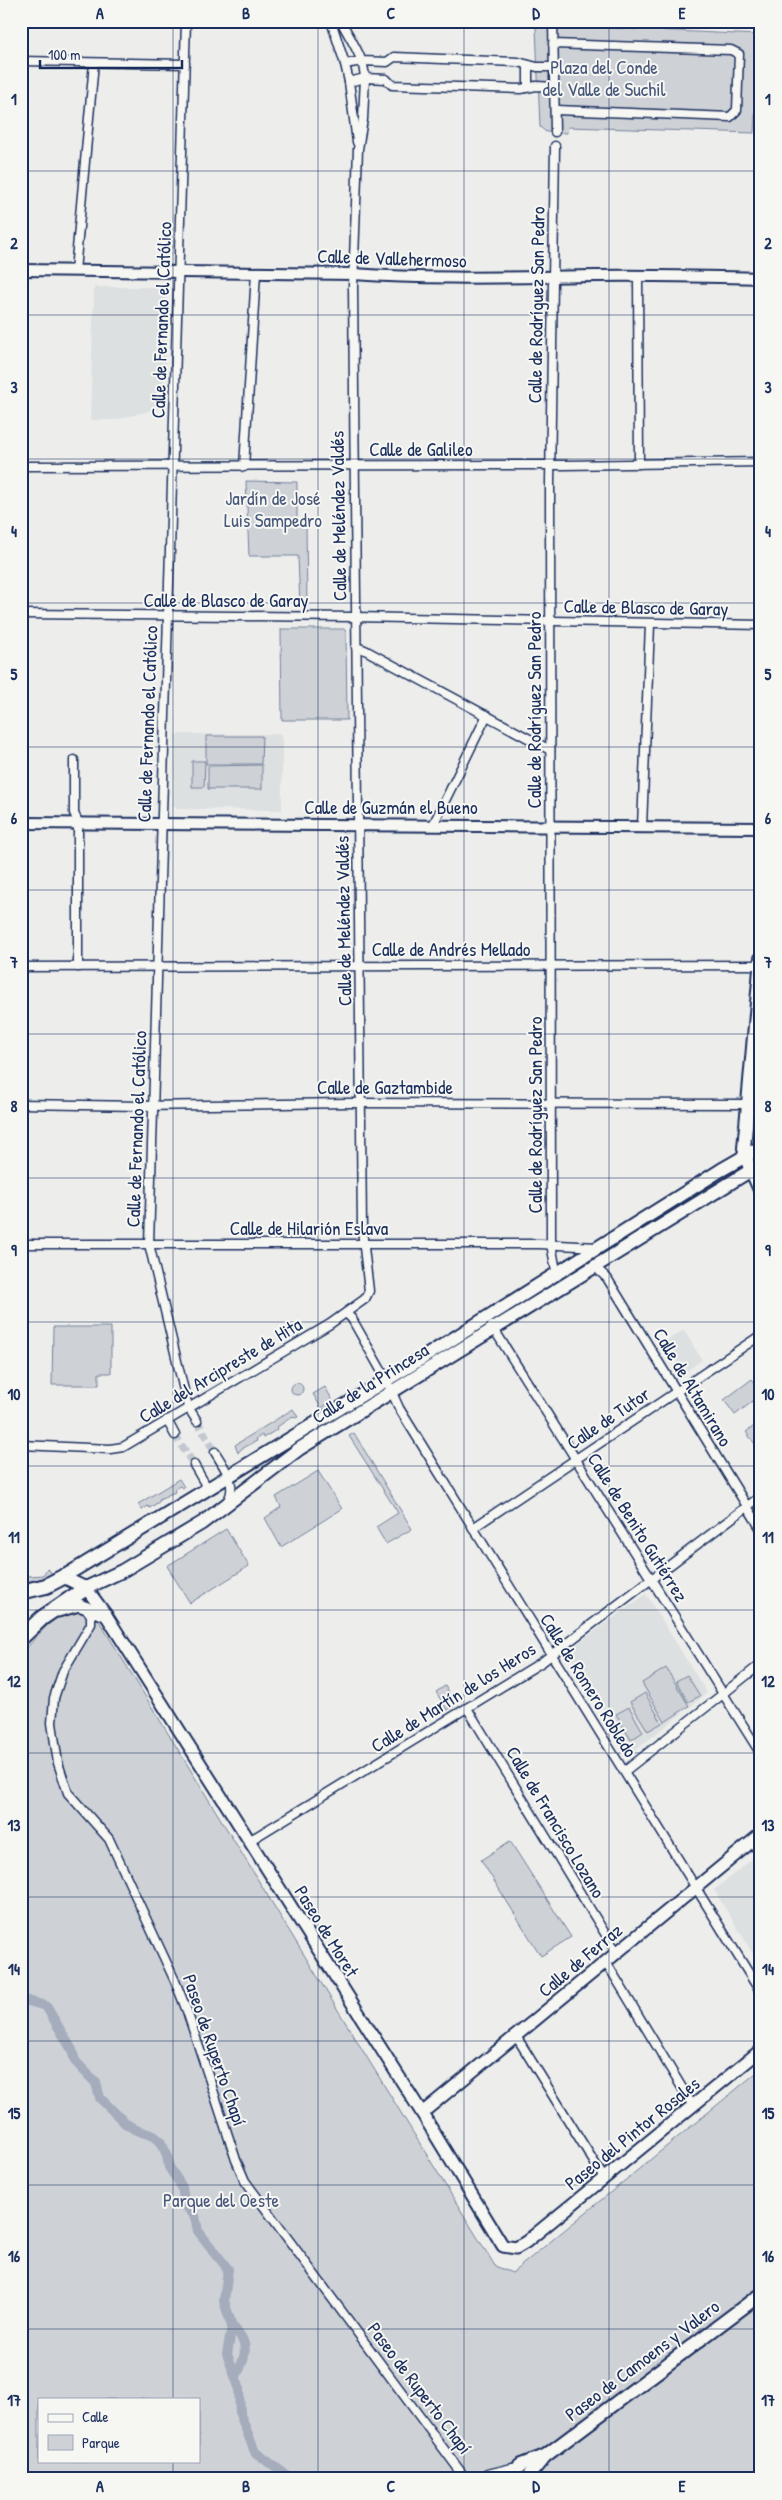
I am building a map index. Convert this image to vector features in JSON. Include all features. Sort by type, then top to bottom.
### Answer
[{"type":"highway","name":"Calle de la Princesa","points":[[24,1590],[46,1586],[63,1577]]},
{"type":"highway","points":[[21,1638],[48,1613],[86,1588]]},
{"type":"main road","points":[[761,958],[745,1156],[756,1167],[761,1192]]},
{"type":"main road","name":"Calle de la Princesa","points":[[63,1577],[386,1380],[554,1273],[761,1148]]},
{"type":"main road","name":"Calle de la Princesa","points":[[86,1588],[122,1571],[202,1523],[299,1449],[756,1167]]},
{"type":"main road","points":[[63,1577],[86,1588]]},
{"type":"main road","name":"Paseo de Moret","points":[[86,1588],[106,1615],[422,2114],[503,2246],[516,2248],[526,2242]]},
{"type":"main road","points":[[48,1613],[73,1606],[83,1606],[106,1615]]},
{"type":"main road","name":"Calle de Ferraz","points":[[422,2114],[761,1834]]},
{"type":"main road","name":"Paseo del Pintor Rosales","points":[[526,2242],[761,2050]]},
{"type":"main road","name":"Paseo de Camoens y Valero","points":[[545,2456],[761,2294]]},
{"type":"main road","points":[[505,2479],[521,2465],[545,2456]]},
{"type":"main road","points":[[526,2479],[545,2456]]},
{"type":"street","name":"Calle de Fernando el Católico","points":[[186,21],[160,825],[149,1244],[188,1407],[197,1421]]},
{"type":"street","points":[[331,21],[346,64],[358,149]]},
{"type":"street","points":[[340,21],[362,61],[365,78],[363,119],[358,149]]},
{"type":"street","points":[[553,21],[553,67],[556,87],[555,132]]},
{"type":"street","points":[[553,44],[731,50],[739,54],[737,110],[730,117],[556,110]]},
{"type":"street","points":[[346,64],[362,61],[386,62],[394,57],[518,62],[537,67],[553,67]]},
{"type":"street","points":[[21,61],[185,64]]},
{"type":"street","points":[[386,62],[386,79]]},
{"type":"street","points":[[75,271],[94,63]]},
{"type":"street","points":[[528,65],[528,87]]},
{"type":"street","points":[[349,82],[365,78],[386,79],[392,85],[521,89],[528,87],[556,87]]},
{"type":"street","name":"Calle de Rodríguez San Pedro","points":[[554,1273],[551,1104],[550,465],[555,146]]},
{"type":"street","name":"Calle de Meléndez Valdés","points":[[346,1313],[365,1299],[369,1291],[364,1244],[361,1103],[354,465],[354,274],[358,149]]},
{"type":"street","name":"Calle de Vallehermoso","points":[[21,270],[354,274],[396,277],[638,276],[761,278]]},
{"type":"street","points":[[244,467],[256,273]]},
{"type":"street","points":[[638,276],[639,464]]},
{"type":"street","name":"Calle de Galileo","points":[[21,466],[244,467],[761,462]]},
{"type":"street","name":"Calle de Blasco de Garay","points":[[21,614],[356,617],[761,625]]},
{"type":"street","points":[[642,827],[650,624]]},
{"type":"street","points":[[356,647],[488,715],[550,750]]},
{"type":"street","points":[[433,825],[488,715]]},
{"type":"street","points":[[74,760],[74,813],[78,822],[78,967]]},
{"type":"street","name":"Calle de Guzmán el Bueno","points":[[21,823],[761,828]]},
{"type":"street","name":"Calle de Andrés Mellado","points":[[21,967],[760,966]]},
{"type":"street","name":"Calle de Gaztambide","points":[[21,1104],[153,1106],[361,1103],[748,1104]]},
{"type":"street","name":"Calle de Hilarión Eslava","points":[[21,1244],[552,1244],[597,1247]]},
{"type":"street","name":"Calle de Altamirano","points":[[594,1266],[607,1278],[761,1529]]},
{"type":"street","points":[[554,1273],[564,1284]]},
{"type":"street","points":[[346,1313],[352,1319],[393,1392]]},
{"type":"street","name":"Calle del Arcipreste de Hita","points":[[21,1445],[110,1449],[123,1447],[346,1313]]},
{"type":"street","name":"Calle de Benito Gutiérrez","points":[[485,1318],[494,1328],[761,1754]]},
{"type":"street","name":"Calle de Tutor","points":[[473,1528],[761,1335]]},
{"type":"street","name":"Calle de Romero Robledo","points":[[393,1392],[399,1408],[761,1993]]},
{"type":"street","points":[[167,1420],[175,1435]]},
{"type":"street","points":[[215,1452],[228,1476]]},
{"type":"street","points":[[194,1465],[208,1489]]},
{"type":"street","name":"Calle de la Princesa","points":[[202,1523],[230,1496],[232,1485],[228,1476]]},
{"type":"street","name":"Calle de Martín de los Heros","points":[[249,1841],[551,1655],[761,1496]]},
{"type":"street","name":"Paseo de Ruperto Chapí","points":[[83,1606],[91,1616],[91,1624],[63,1671],[55,1690],[52,1708],[58,1764],[65,1786],[72,1798],[109,1839],[175,1981],[187,2011],[236,2160],[245,2181],[464,2476],[472,2479]]},
{"type":"street","points":[[625,1771],[761,1664]]},
{"type":"street","name":"Calle de Francisco Lozano","points":[[467,1708],[617,1953]]},
{"type":"street","points":[[606,1962],[693,2106]]},
{"type":"street","points":[[516,2036],[604,2178]]},
{"type":"street","points":[[484,2479],[488,2474],[521,2465]]},
{"type":"shaded area","points":[[94,287],[164,287],[165,298],[167,299],[164,346],[166,347],[164,407],[116,420],[90,420]]},
{"type":"shaded area","points":[[175,734],[282,734],[282,810],[177,809],[173,805]]},
{"type":"shaded area","points":[[684,1330],[702,1360],[684,1373],[665,1341]]},
{"type":"shaded area","points":[[646,1594],[707,1693],[630,1755],[567,1651]]},
{"type":"shaded area","points":[[761,1852],[761,1967],[714,1890]]},
{"type":"green space","name":"Plaza del Conde del Valle de Suchil","points":[[568,26],[759,35],[754,133],[568,127],[567,133],[546,132],[540,127],[536,27]]},
{"type":"green space","name":"Jardín de José Luis Sampedro","points":[[246,481],[297,482],[297,521],[306,521],[307,608],[300,607],[298,556],[249,556]]},
{"type":"green space","points":[[281,629],[344,629],[346,632],[347,720],[282,720]]},
{"type":"green space","points":[[206,736],[262,736],[261,764],[206,764]]},
{"type":"green space","points":[[192,761],[205,761],[204,787],[192,787]]},
{"type":"green space","points":[[262,765],[262,789],[208,789],[208,766]]},
{"type":"green space","points":[[53,1327],[111,1327],[111,1373],[99,1373],[99,1385],[52,1385]]},
{"type":"green space","points":[[752,1379],[761,1391],[761,1395],[735,1415],[724,1400]]},
{"type":"green space","points":[[295,1383],[299,1383],[303,1389],[299,1395],[295,1395],[291,1391],[291,1387]]},
{"type":"green space","points":[[325,1387],[333,1401],[321,1408],[313,1394]]},
{"type":"green space","points":[[293,1409],[298,1417],[295,1418],[293,1416],[277,1427],[278,1429],[263,1438],[262,1435],[256,1439],[257,1441],[241,1449],[238,1453],[235,1445]]},
{"type":"green space","points":[[761,1421],[761,1452],[746,1432]]},
{"type":"green space","points":[[354,1433],[412,1529],[386,1544],[376,1527],[398,1513],[349,1436]]},
{"type":"green space","points":[[318,1471],[342,1509],[281,1547],[265,1518],[281,1507],[276,1497]]},
{"type":"green space","points":[[179,1479],[184,1487],[180,1486],[174,1489],[175,1492],[159,1499],[160,1501],[150,1508],[148,1506],[142,1510],[138,1504]]},
{"type":"green space","points":[[226,1529],[249,1566],[190,1603],[167,1566]]},
{"type":"green space","points":[[47,1569],[55,1575],[38,1582],[21,1582],[21,1573],[30,1576],[43,1575]]},
{"type":"green space","name":"Parque del Oeste","points":[[74,1609],[96,1616],[495,2266],[512,2273],[761,2069],[761,2479],[21,2479],[21,1655],[44,1628],[58,1617]]},
{"type":"green space","points":[[666,1668],[689,1706],[665,1722],[642,1683]]},
{"type":"green space","points":[[687,1675],[700,1696],[688,1702],[676,1681]]},
{"type":"green space","points":[[445,1686],[456,1705],[447,1710],[436,1692]]},
{"type":"green space","points":[[645,1693],[662,1723],[648,1731],[630,1702]]},
{"type":"green space","points":[[629,1707],[643,1732],[631,1740],[616,1714]]},
{"type":"green space","points":[[510,1841],[571,1937],[541,1956],[481,1860]]},
{"type":"waterway","points":[[21,1999],[46,2006],[72,2050],[75,2061],[96,2083],[100,2098],[125,2123],[136,2130],[154,2136],[160,2141],[167,2155],[169,2167],[182,2187],[185,2205],[195,2216],[198,2231],[228,2269],[224,2301],[232,2326],[227,2354],[239,2387],[240,2414],[255,2452],[286,2475],[288,2479]]},
{"type":"waterway","points":[[232,2326],[242,2338],[245,2350],[243,2362],[236,2376]]},
{"type":"tunnel","points":[[197,1421],[215,1452]]},
{"type":"tunnel","points":[[175,1435],[194,1465]]}]
